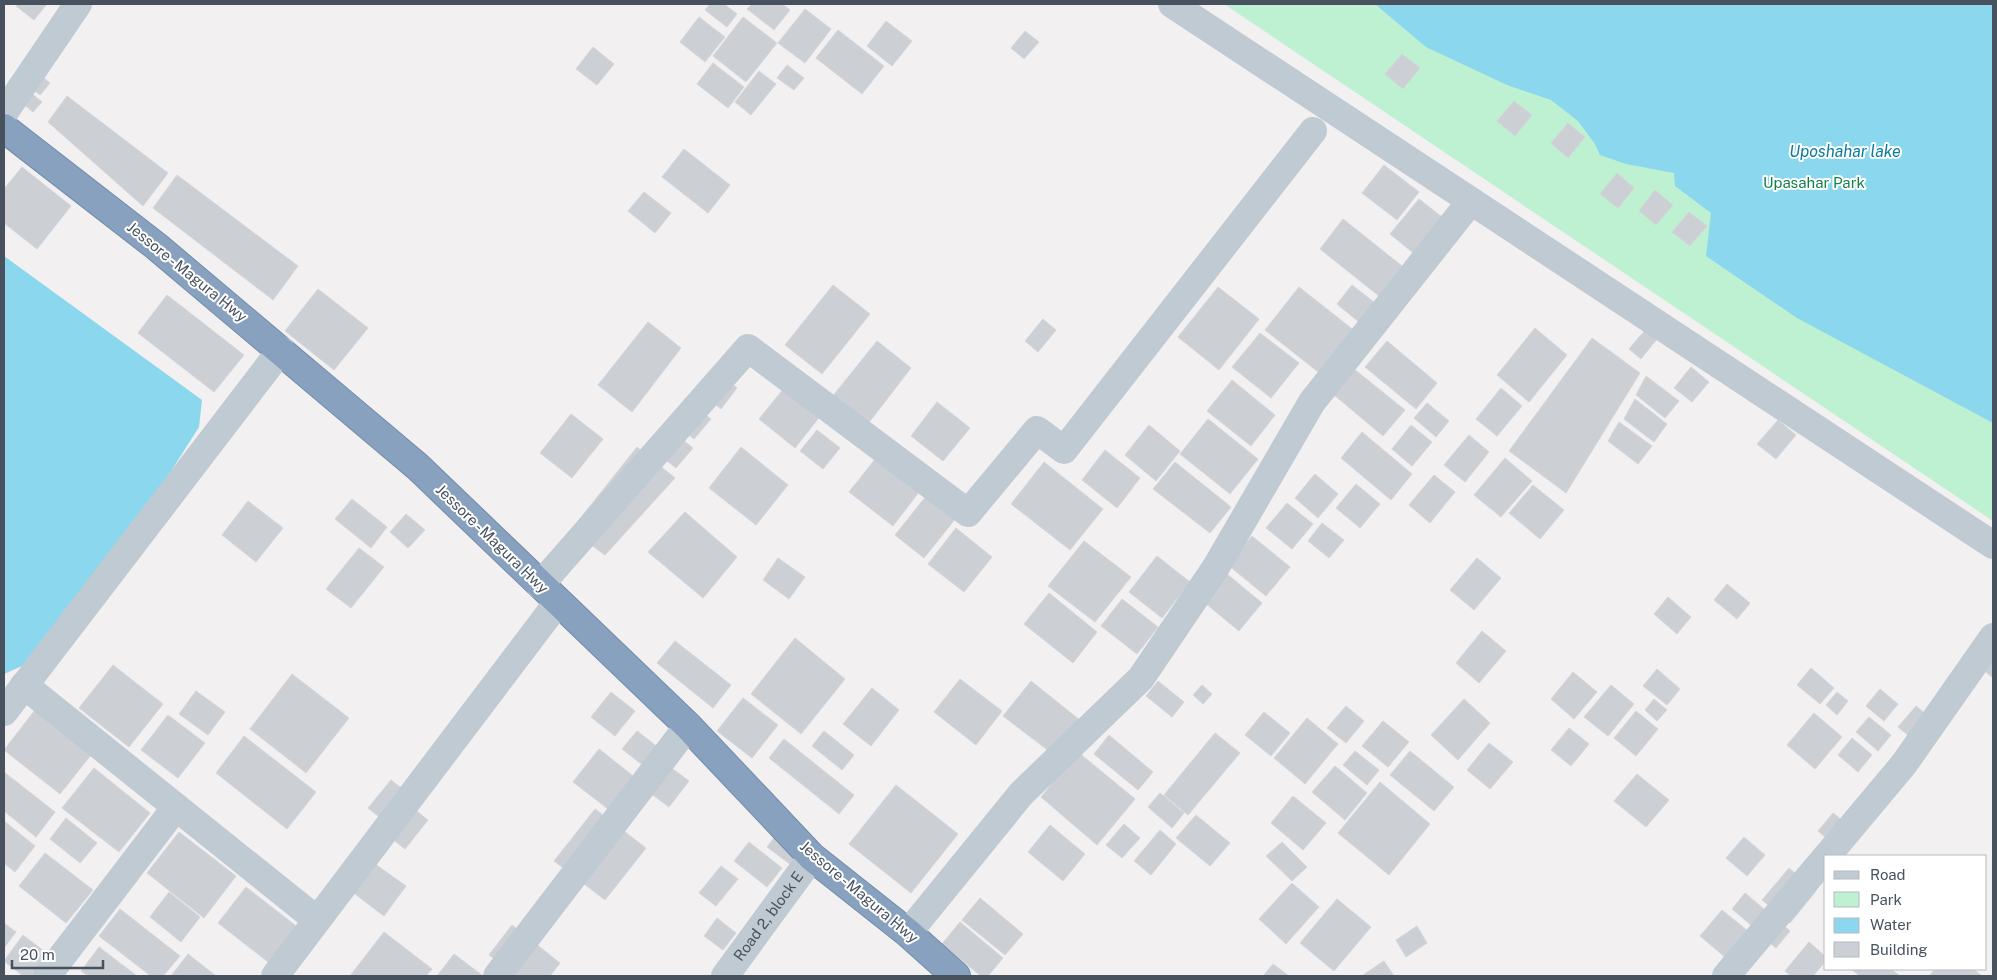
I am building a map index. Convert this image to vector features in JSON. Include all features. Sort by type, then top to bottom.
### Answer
[{"type":"highway","name":"Jessore - Magura Hwy","points":[[4,128],[156,246],[418,467],[688,726],[812,857],[908,933],[956,976]]},
{"type":"street","points":[[4,113],[78,4]]},
{"type":"street","points":[[1172,4],[1993,545]]},
{"type":"street","points":[[275,976],[549,594],[748,348],[968,513],[1037,430],[1064,450],[1313,132]]},
{"type":"street","points":[[908,933],[1021,794],[1141,678],[1216,568],[1312,402],[1471,201]]},
{"type":"street","points":[[4,712],[281,350]]},
{"type":"street","points":[[1828,855],[1904,764],[1993,637]]},
{"type":"street","points":[[24,685],[317,920]]},
{"type":"street","points":[[497,976],[688,726]]},
{"type":"street","points":[[47,976],[176,807]]},
{"type":"street","name":"Road 2, block E","points":[[726,976],[812,857]]},
{"type":"street","points":[[1726,976],[1824,859]]},
{"type":"green space","name":"Uposhahar lake","points":[[1224,4],[1993,4],[1993,521]]},
{"type":"water","name":"Uposhahar lake","points":[[1375,4],[1993,4],[1993,423],[1797,318],[1706,256],[1711,213],[1675,186],[1674,173],[1626,164],[1600,155],[1595,144],[1578,121],[1551,100],[1507,85],[1426,47]]},
{"type":"water","points":[[4,256],[202,400],[199,427],[140,520],[49,654],[4,674]]},
{"type":"building","points":[[18,4],[47,4],[34,20],[16,6]]},
{"type":"building","points":[[710,4],[724,4],[737,14],[727,27],[705,10]]},
{"type":"building","points":[[752,4],[782,4],[790,10],[774,30],[747,9]]},
{"type":"building","points":[[805,9],[831,29],[805,63],[778,43]]},
{"type":"building","points":[[699,17],[725,37],[705,62],[680,42]]},
{"type":"building","points":[[743,17],[777,43],[746,82],[713,56]]},
{"type":"building","points":[[886,21],[912,41],[892,66],[867,46]]},
{"type":"building","points":[[838,30],[884,66],[862,94],[816,58]]},
{"type":"building","points":[[1025,31],[1039,42],[1024,59],[1011,48]]},
{"type":"building","points":[[593,47],[614,64],[597,85],[576,69]]},
{"type":"building","points":[[1402,54],[1420,68],[1403,89],[1385,74]]},
{"type":"building","points":[[713,63],[744,87],[728,108],[697,84]]},
{"type":"building","points":[[787,65],[804,78],[794,90],[777,78]]},
{"type":"building","points":[[759,71],[776,84],[751,115],[735,102]]},
{"type":"building","points":[[39,74],[50,83],[40,95],[29,86]]},
{"type":"building","points":[[30,92],[42,102],[33,112],[21,102]]},
{"type":"building","points":[[67,96],[168,173],[143,206],[48,122]]},
{"type":"building","points":[[1514,101],[1532,115],[1515,136],[1497,121]]},
{"type":"building","points":[[1568,123],[1585,137],[1568,158],[1551,143]]},
{"type":"building","points":[[684,149],[730,185],[708,213],[662,177]]},
{"type":"building","points":[[1384,165],[1419,192],[1397,220],[1362,193]]},
{"type":"building","points":[[22,167],[71,206],[37,249],[4,223],[4,189]]},
{"type":"building","points":[[1617,173],[1634,188],[1618,208],[1600,194]]},
{"type":"building","points":[[177,175],[298,266],[273,300],[153,208]]},
{"type":"building","points":[[1655,190],[1673,205],[1656,225],[1639,211]]},
{"type":"building","points":[[644,192],[671,213],[655,233],[628,211]]},
{"type":"building","points":[[1419,199],[1446,220],[1417,256],[1390,234]]},
{"type":"building","points":[[1689,212],[1707,226],[1690,246],[1672,232]]},
{"type":"building","points":[[1343,219],[1402,266],[1379,296],[1320,249]]},
{"type":"building","points":[[833,285],[870,314],[822,374],[785,345]]},
{"type":"building","points":[[1352,285],[1375,303],[1360,323],[1337,304]]},
{"type":"building","points":[[1218,287],[1259,319],[1219,370],[1178,337]]},
{"type":"building","points":[[1299,287],[1356,332],[1322,375],[1265,330]]},
{"type":"building","points":[[318,289],[368,328],[334,370],[285,331]]},
{"type":"building","points":[[167,295],[244,355],[214,392],[138,333]]},
{"type":"building","points":[[1043,319],[1056,330],[1038,352],[1025,341]]},
{"type":"building","points":[[648,322],[681,348],[632,412],[598,385]]},
{"type":"building","points":[[1535,328],[1567,355],[1529,402],[1497,375]]},
{"type":"building","points":[[1646,329],[1657,339],[1641,359],[1629,349]]},
{"type":"building","points":[[1260,333],[1299,363],[1271,398],[1232,367]]},
{"type":"building","points":[[1592,338],[1640,373],[1566,493],[1509,451]]},
{"type":"building","points":[[877,341],[911,368],[867,425],[832,397]]},
{"type":"building","points":[[1387,341],[1437,383],[1416,409],[1365,367]]},
{"type":"building","points":[[1691,367],[1709,382],[1692,402],[1674,388]]},
{"type":"building","points":[[1354,369],[1405,410],[1383,436],[1333,394]]},
{"type":"building","points":[[714,370],[737,388],[721,409],[698,391]]},
{"type":"building","points":[[1646,376],[1679,401],[1665,418],[1636,395]]},
{"type":"building","points":[[1232,380],[1275,415],[1251,446],[1207,411]]},
{"type":"building","points":[[789,382],[825,410],[795,448],[759,419]]},
{"type":"building","points":[[1501,388],[1522,406],[1497,436],[1476,419]]},
{"type":"building","points":[[1635,399],[1667,424],[1654,442],[1624,419]]},
{"type":"building","points":[[688,401],[711,419],[694,439],[672,421]]},
{"type":"building","points":[[937,402],[970,428],[943,461],[911,436]]},
{"type":"building","points":[[1427,403],[1449,421],[1436,437],[1414,418]]},
{"type":"building","points":[[571,414],[603,439],[572,478],[540,453]]},
{"type":"building","points":[[1208,419],[1258,459],[1230,494],[1180,454]]},
{"type":"building","points":[[1778,420],[1796,435],[1776,459],[1757,444]]},
{"type":"building","points":[[1619,422],[1652,446],[1638,464],[1608,441]]},
{"type":"building","points":[[1149,425],[1180,451],[1156,481],[1125,455]]},
{"type":"building","points":[[1411,425],[1432,442],[1412,466],[1392,449]]},
{"type":"building","points":[[670,430],[693,448],[676,468],[654,451]]},
{"type":"building","points":[[817,430],[840,448],[823,469],[800,451]]},
{"type":"building","points":[[1362,432],[1412,474],[1391,500],[1341,458]]},
{"type":"building","points":[[1469,435],[1489,452],[1465,482],[1444,465]]},
{"type":"building","points":[[637,447],[675,478],[605,555],[571,530]]},
{"type":"building","points":[[741,447],[788,485],[756,525],[709,488]]},
{"type":"building","points":[[1105,450],[1140,478],[1117,508],[1082,480]]},
{"type":"building","points":[[876,458],[919,492],[893,526],[849,492]]},
{"type":"building","points":[[1505,458],[1532,481],[1501,517],[1474,495]]},
{"type":"building","points":[[1044,462],[1103,509],[1070,550],[1011,504]]},
{"type":"building","points":[[1175,462],[1231,507],[1210,533],[1153,489]]},
{"type":"building","points":[[1315,474],[1338,494],[1318,518],[1295,498]]},
{"type":"building","points":[[1434,475],[1455,492],[1430,523],[1409,505]]},
{"type":"building","points":[[1356,484],[1380,504],[1360,528],[1336,508]]},
{"type":"building","points":[[1533,485],[1564,510],[1540,539],[1509,513]]},
{"type":"building","points":[[927,495],[956,518],[924,558],[895,535]]},
{"type":"building","points":[[352,499],[387,527],[371,548],[335,519]]},
{"type":"building","points":[[248,501],[283,528],[256,562],[222,535]]},
{"type":"building","points":[[1287,503],[1313,524],[1292,549],[1266,528]]},
{"type":"building","points":[[685,512],[737,557],[703,598],[648,552]]},
{"type":"building","points":[[406,514],[425,530],[408,548],[390,532]]},
{"type":"building","points":[[1322,523],[1344,540],[1329,558],[1308,541]]},
{"type":"building","points":[[956,528],[992,557],[964,592],[928,564]]},
{"type":"building","points":[[1252,536],[1290,567],[1266,596],[1228,565]]},
{"type":"building","points":[[1084,541],[1131,577],[1095,622],[1048,586]]},
{"type":"building","points":[[359,548],[384,567],[351,608],[326,589]]},
{"type":"building","points":[[1157,556],[1190,582],[1162,618],[1129,592]]},
{"type":"building","points":[[778,558],[805,577],[789,599],[763,580]]},
{"type":"building","points":[[1477,558],[1501,578],[1474,610],[1450,590]]},
{"type":"building","points":[[1227,574],[1262,603],[1239,631],[1204,602]]},
{"type":"building","points":[[1727,584],[1750,603],[1737,619],[1714,600]]},
{"type":"building","points":[[1049,593],[1097,632],[1073,663],[1024,624]]},
{"type":"building","points":[[1668,597],[1691,617],[1677,634],[1654,614]]},
{"type":"building","points":[[1122,599],[1158,627],[1137,654],[1101,626]]},
{"type":"building","points":[[1482,631],[1506,651],[1479,683],[1456,663]]},
{"type":"building","points":[[795,638],[845,679],[801,734],[751,694]]},
{"type":"building","points":[[675,641],[731,685],[713,708],[657,663]]},
{"type":"building","points":[[1993,651],[1993,678],[1980,667]]},
{"type":"building","points":[[113,665],[163,704],[129,747],[79,708]]},
{"type":"building","points":[[1811,668],[1834,688],[1820,704],[1797,685]]},
{"type":"building","points":[[1657,669],[1680,689],[1667,705],[1643,686]]},
{"type":"building","points":[[1573,672],[1597,692],[1574,719],[1551,699]]},
{"type":"building","points":[[292,674],[349,718],[306,773],[250,729]]},
{"type":"building","points":[[960,679],[1002,711],[976,745],[934,712]]},
{"type":"building","points":[[1031,681],[1081,721],[1054,755],[1003,716]]},
{"type":"building","points":[[1158,681],[1184,702],[1172,717],[1146,696]]},
{"type":"building","points":[[1202,685],[1212,694],[1203,704],[1193,695]]},
{"type":"building","points":[[1611,685],[1634,704],[1608,736],[1584,717]]},
{"type":"building","points":[[872,688],[899,710],[871,746],[843,724]]},
{"type":"building","points":[[1880,689],[1898,704],[1884,721],[1866,706]]},
{"type":"building","points":[[196,691],[225,712],[208,735],[179,714]]},
{"type":"building","points":[[611,692],[635,711],[615,736],[591,717]]},
{"type":"building","points":[[1837,692],[1848,701],[1837,715],[1826,705]]},
{"type":"building","points":[[743,698],[778,725],[752,758],[717,731]]},
{"type":"building","points":[[1464,699],[1490,723],[1458,760],[1431,735]]},
{"type":"building","points":[[1654,699],[1667,710],[1657,721],[1645,710]]},
{"type":"building","points":[[1346,706],[1364,721],[1346,743],[1327,728]]},
{"type":"building","points":[[1916,706],[1937,723],[1919,744],[1898,727]]},
{"type":"building","points":[[35,710],[91,755],[60,794],[4,750]]},
{"type":"building","points":[[1636,711],[1658,729],[1636,756],[1614,738]]},
{"type":"building","points":[[1264,712],[1290,733],[1271,756],[1245,735]]},
{"type":"building","points":[[1814,713],[1842,737],[1815,769],[1787,745]]},
{"type":"building","points":[[168,715],[205,743],[178,778],[141,750]]},
{"type":"building","points":[[1869,717],[1891,735],[1878,751],[1856,732]]},
{"type":"building","points":[[1307,718],[1338,744],[1305,784],[1274,758]]},
{"type":"building","points":[[1383,721],[1409,742],[1388,767],[1362,746]]},
{"type":"building","points":[[1569,728],[1589,744],[1571,766],[1551,750]]},
{"type":"building","points":[[637,731],[659,748],[645,767],[622,749]]},
{"type":"building","points":[[824,731],[854,755],[842,770],[812,746]]},
{"type":"building","points":[[1215,733],[1240,753],[1188,815],[1164,795]]},
{"type":"building","points":[[1109,735],[1153,772],[1138,790],[1094,754]]},
{"type":"building","points":[[244,736],[316,792],[287,829],[216,773]]},
{"type":"building","points":[[1852,738],[1872,755],[1858,772],[1838,755]]},
{"type":"building","points":[[784,739],[854,795],[839,814],[769,758]]},
{"type":"building","points":[[1489,743],[1513,762],[1490,789],[1467,770]]},
{"type":"building","points":[[599,749],[637,779],[612,812],[573,782]]},
{"type":"building","points":[[1355,751],[1379,770],[1367,785],[1343,765]]},
{"type":"building","points":[[1410,751],[1454,787],[1434,811],[1390,775]]},
{"type":"building","points":[[1078,752],[1135,799],[1097,845],[1041,797]]},
{"type":"building","points":[[665,763],[689,781],[669,807],[645,789]]},
{"type":"building","points":[[1335,766],[1367,793],[1345,820],[1312,792]]},
{"type":"building","points":[[94,768],[150,813],[119,852],[62,808]]},
{"type":"building","points":[[4,772],[55,812],[36,837],[4,811]]},
{"type":"building","points":[[1637,774],[1669,800],[1646,827],[1614,801]]},
{"type":"building","points":[[391,780],[405,791],[382,819],[368,808]]},
{"type":"building","points":[[1380,782],[1430,824],[1389,875],[1338,833]]},
{"type":"building","points":[[896,785],[958,834],[911,893],[849,844]]},
{"type":"building","points":[[1160,793],[1184,813],[1172,828],[1148,807]]},
{"type":"building","points":[[1293,796],[1326,823],[1303,850],[1271,823]]},
{"type":"building","points":[[414,809],[428,820],[405,849],[391,838]]},
{"type":"building","points":[[595,809],[646,848],[605,900],[554,861]]},
{"type":"building","points":[[1833,813],[1853,829],[1838,848],[1818,831]]},
{"type":"building","points":[[1196,815],[1230,843],[1210,866],[1176,838]]},
{"type":"building","points":[[66,818],[97,843],[80,863],[50,839]]},
{"type":"building","points":[[4,821],[35,846],[15,872],[4,863]]},
{"type":"building","points":[[1124,824],[1140,838],[1122,858],[1106,845]]},
{"type":"building","points":[[1050,825],[1085,854],[1063,881],[1028,852]]},
{"type":"building","points":[[780,830],[802,848],[790,864],[767,847]]},
{"type":"building","points":[[1160,830],[1176,844],[1151,875],[1134,861]]},
{"type":"building","points":[[179,832],[236,876],[204,918],[147,873]]},
{"type":"building","points":[[1744,837],[1765,855],[1747,876],[1726,858]]},
{"type":"building","points":[[749,842],[782,868],[767,887],[734,861]]},
{"type":"building","points":[[1282,842],[1307,867],[1292,881],[1266,856]]},
{"type":"building","points":[[45,853],[93,890],[66,923],[19,886]]},
{"type":"building","points":[[368,859],[406,886],[384,916],[347,888]]},
{"type":"building","points":[[721,866],[738,879],[716,906],[699,893]]},
{"type":"building","points":[[1789,868],[1816,891],[1790,923],[1762,900]]},
{"type":"building","points":[[1292,883],[1319,907],[1286,944],[1259,919]]},
{"type":"building","points":[[246,887],[300,929],[272,965],[218,923]]},
{"type":"building","points":[[169,892],[200,917],[181,942],[150,917]]},
{"type":"building","points":[[1745,893],[1771,915],[1758,931],[1732,909]]},
{"type":"building","points":[[980,898],[1023,934],[1005,955],[962,920]]},
{"type":"building","points":[[1337,899],[1371,927],[1334,971],[1300,943]]},
{"type":"building","points":[[120,909],[180,956],[163,976],[151,976],[99,936]]},
{"type":"building","points":[[1722,910],[1754,936],[1732,963],[1700,936]]},
{"type":"building","points":[[717,918],[736,933],[723,950],[704,936]]},
{"type":"building","points":[[1775,918],[1790,931],[1776,948],[1760,935]]},
{"type":"building","points":[[960,922],[1003,958],[988,976],[981,976],[942,944]]},
{"type":"building","points":[[4,923],[16,932],[4,948]]},
{"type":"building","points":[[512,925],[560,963],[550,976],[517,976],[489,955]]},
{"type":"building","points":[[1417,926],[1427,943],[1406,957],[1396,940]]},
{"type":"building","points":[[384,932],[432,969],[426,976],[350,976]]},
{"type":"building","points":[[23,935],[49,955],[32,976],[23,976],[4,961]]},
{"type":"building","points":[[1809,942],[1824,955],[1824,963],[1813,976],[1791,976],[1785,971]]},
{"type":"building","points":[[99,947],[137,976],[88,976],[81,971]]},
{"type":"building","points":[[188,954],[216,976],[171,976]]},
{"type":"building","points":[[454,954],[483,976],[437,976]]},
{"type":"building","points":[[1384,961],[1394,976],[1363,975]]},
{"type":"building","points":[[1273,964],[1289,976],[1263,976]]},
{"type":"building","points":[[1852,970],[1892,970],[1900,976],[1860,976]]},
{"type":"building","points":[[1934,970],[1974,970],[1982,976],[1929,976]]},
{"type":"park label","name":"Upasahar Park","points":[[1814,183]]}]
